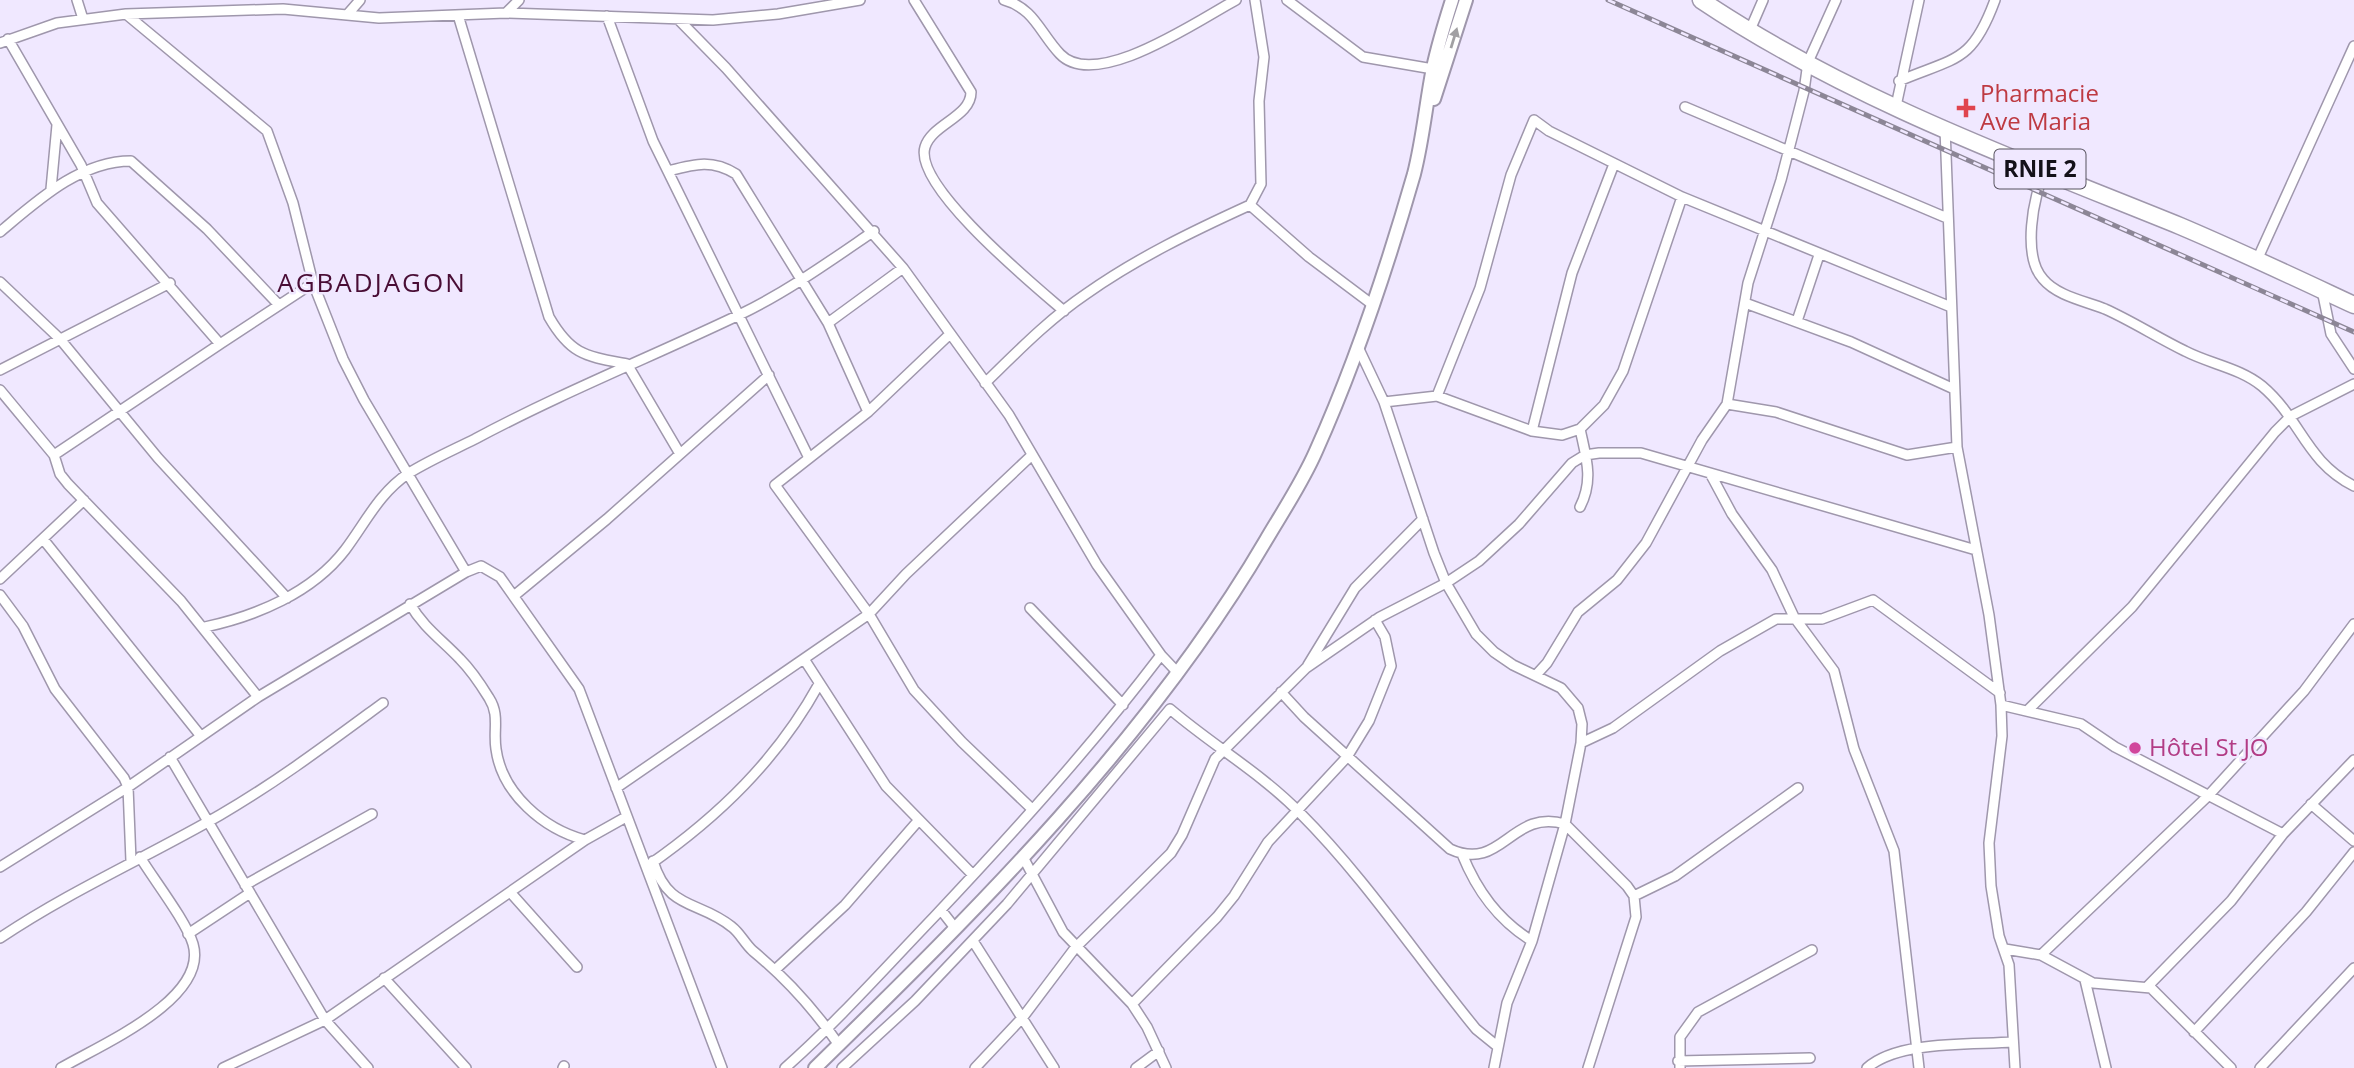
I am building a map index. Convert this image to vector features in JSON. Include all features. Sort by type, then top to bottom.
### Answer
[{"type":"highway","name":"RNIE 2","points":[[1701,0],[1808,62],[1896,106],[2256,260],[2354,305]]},
{"type":"highway","name":"RNIE 2","points":[[1716,0],[1734,18]]},
{"type":"main road","points":[[1426,122],[1433,69],[1452,0]]},
{"type":"main road","points":[[815,1068],[1023,857],[1178,673],[1246,575],[1316,452],[1358,345],[1373,305],[1426,122],[1466,0]]},
{"type":"street","points":[[76,0],[83,19]]},
{"type":"street","points":[[347,15],[360,0]]},
{"type":"street","points":[[506,13],[519,0]]},
{"type":"street","points":[[220,344],[170,283],[97,203],[86,173],[4,41],[57,23],[83,19],[264,5],[379,18],[506,13],[713,20],[860,0]]},
{"type":"street","points":[[914,0],[971,92],[967,106],[927,141],[923,151],[926,171],[973,228],[1063,312]]},
{"type":"street","points":[[1004,0],[1031,13],[1050,43],[1064,57],[1077,63],[1094,64],[1139,53],[1236,0]]},
{"type":"street","points":[[985,383],[1084,295],[1162,247],[1251,205],[1261,184],[1259,101],[1264,57],[1255,0]]},
{"type":"street","points":[[1287,0],[1363,57],[1433,69]]},
{"type":"street","points":[[1751,30],[1763,0]]},
{"type":"street","points":[[1536,675],[1547,663],[1578,612],[1617,580],[1636,558],[1657,526],[1702,440],[1727,404],[1745,303],[1763,232],[1781,180],[1804,91],[1808,62],[1836,0]]},
{"type":"street","points":[[1896,106],[1899,81],[1919,0]]},
{"type":"street","points":[[1899,81],[1965,54],[1984,30],[1995,0]]},
{"type":"street","points":[[127,14],[267,131],[292,203],[313,283],[358,390],[466,572]]},
{"type":"street","points":[[458,15],[549,317],[563,341],[581,353],[627,364],[680,454]]},
{"type":"street","points":[[607,16],[638,105],[668,171],[810,458]]},
{"type":"street","points":[[678,19],[874,231],[903,268],[985,383],[1032,455],[1097,565],[1161,656],[1178,673]]},
{"type":"street","points":[[2256,260],[2354,46]]},
{"type":"street","points":[[1685,107],[1947,218]]},
{"type":"street","points":[[1437,396],[1480,288],[1511,175],[1534,120],[1614,164],[1682,197],[1951,307]]},
{"type":"street","points":[[51,189],[57,123]]},
{"type":"street","points":[[1945,128],[1957,447],[2001,705],[2002,736],[1989,843],[1994,912],[2005,949],[2011,984],[2015,1068]]},
{"type":"street","points":[[0,232],[51,189],[119,162],[136,163],[207,229],[278,304]]},
{"type":"street","points":[[668,171],[707,162],[722,165],[736,174],[828,323],[869,412]]},
{"type":"street","points":[[1532,431],[1572,273],[1614,164]]},
{"type":"street","points":[[2045,172],[2035,201],[2032,237],[2036,268],[2042,279],[2053,288],[2120,316],[2185,352],[2247,376],[2291,416],[2321,464],[2354,486]]},
{"type":"street","points":[[1384,402],[1437,396],[1532,431],[1562,435],[1580,429],[1604,405],[1623,371],[1682,197]]},
{"type":"street","points":[[1251,205],[1309,257],[1373,305]]},
{"type":"street","points":[[205,627],[253,615],[287,598],[342,554],[375,504],[409,473],[520,415],[740,314],[803,280],[874,231]]},
{"type":"street","points":[[1797,321],[1819,255]]},
{"type":"street","points":[[828,323],[903,268]]},
{"type":"street","points":[[0,282],[60,339],[158,458],[287,598]]},
{"type":"street","points":[[0,370],[170,283]]},
{"type":"street","points":[[54,455],[313,283]]},
{"type":"street","points":[[2322,290],[2331,334],[2354,369]]},
{"type":"street","points":[[1745,303],[1797,321],[1954,390]]},
{"type":"street","points":[[950,334],[869,412],[775,485],[869,614],[920,698],[1032,809]]},
{"type":"street","points":[[1358,345],[1384,402],[1447,583],[1475,634],[1494,653],[1561,688],[1572,697],[1578,708],[1581,743],[1565,824],[1532,942],[1507,1003],[1493,1068]]},
{"type":"street","points":[[515,595],[607,519],[769,375]]},
{"type":"street","points":[[2027,711],[2132,607],[2245,466],[2291,416],[2354,384]]},
{"type":"street","points":[[0,390],[54,455],[60,474],[205,627],[258,696]]},
{"type":"street","points":[[1727,404],[1776,412],[1907,455],[1957,447]]},
{"type":"street","points":[[1580,429],[1589,485],[1580,507]]},
{"type":"street","points":[[975,1068],[1023,1017],[1075,948],[1171,853],[1182,835],[1209,769],[1224,748],[1306,668],[1375,620],[1447,583],[1494,549],[1522,521],[1564,469],[1585,455],[1641,453],[1687,469],[1976,550]]},
{"type":"street","points":[[616,788],[869,614],[906,574],[1032,455]]},
{"type":"street","points":[[1711,475],[1732,514],[1772,570],[1794,617],[1834,671],[1854,749],[1894,851],[1919,1068]]},
{"type":"street","points":[[0,579],[84,500]]},
{"type":"street","points":[[1306,668],[1355,588],[1423,519]]},
{"type":"street","points":[[43,539],[200,735]]},
{"type":"street","points":[[0,867],[128,787],[258,696],[466,572],[481,566],[489,568],[515,595],[579,689],[644,868],[722,1068]]},
{"type":"street","points":[[0,595],[23,626],[55,689],[128,787],[135,859],[188,934],[194,951],[193,972],[177,995],[152,1014],[61,1068]]},
{"type":"street","points":[[1581,743],[1613,728],[1720,651],[1776,619],[1794,617],[1822,620],[1873,600],[2000,694]]},
{"type":"street","points":[[410,604],[430,632],[462,660],[494,706],[497,756],[521,798],[545,824],[585,840]]},
{"type":"street","points":[[1030,608],[1103,689],[1123,705]]},
{"type":"street","points":[[1132,1004],[1217,916],[1234,896],[1268,842],[1347,757],[1369,721],[1391,666],[1385,638],[1375,620]]},
{"type":"street","points":[[2041,955],[2208,796],[2304,691],[2354,624]]},
{"type":"street","points":[[785,1068],[828,1029],[973,875],[1123,705],[1161,656]]},
{"type":"street","points":[[804,659],[866,758],[918,821],[973,875]]},
{"type":"street","points":[[644,868],[719,810],[772,757],[819,684]]},
{"type":"street","points":[[1281,692],[1438,841],[1462,854],[1486,853],[1536,821],[1545,819],[1565,824],[1634,896],[1636,917],[1588,1068]]},
{"type":"street","points":[[0,938],[62,899],[206,823],[261,790],[383,703]]},
{"type":"street","points":[[2001,705],[2081,724],[2115,747],[2283,834]]},
{"type":"street","points":[[842,1068],[915,1001],[973,941],[1170,709],[1224,748],[1298,811],[1362,880],[1469,1020],[1497,1046]]},
{"type":"street","points":[[170,757],[206,823],[324,1020],[364,1067]]},
{"type":"street","points":[[2147,987],[2239,892],[2283,834],[2354,760]]},
{"type":"street","points":[[1634,896],[1675,876],[1798,788]]},
{"type":"street","points":[[2311,804],[2354,841]]},
{"type":"street","points":[[188,934],[247,889],[372,814]]},
{"type":"street","points":[[223,1068],[324,1020],[585,840],[626,817]]},
{"type":"street","points":[[777,968],[845,905],[918,821]]},
{"type":"street","points":[[2194,1032],[2306,912],[2354,852]]},
{"type":"street","points":[[1462,854],[1472,878],[1501,919],[1532,942]]},
{"type":"street","points":[[1023,857],[1033,872],[1050,913],[1075,948],[1132,1004],[1166,1068]]},
{"type":"street","points":[[653,862],[664,888],[675,897],[735,929],[753,951],[777,968],[839,1045]]},
{"type":"street","points":[[510,892],[577,967]]},
{"type":"street","points":[[940,910],[955,928]]},
{"type":"street","points":[[973,941],[1054,1068]]},
{"type":"street","points":[[2005,949],[2041,955],[2085,981],[2147,987],[2231,1068]]},
{"type":"street","points":[[1810,1058],[1679,1065],[1680,1037],[1698,1012],[1812,950]]},
{"type":"street","points":[[2260,1068],[2354,968]]},
{"type":"street","points":[[384,978],[466,1068]]},
{"type":"street","points":[[2085,981],[2106,1068]]},
{"type":"street","points":[[1867,1068],[1882,1058],[1917,1048],[2013,1042]]},
{"type":"street","points":[[1136,1068],[1159,1051]]},
{"type":"railway","points":[[1608,0],[2354,332]]},
{"type":"place","name":"Pharmacie Ave Maria","points":[[1966,108]]},
{"type":"place","name":"Hôtel St JO","points":[[2135,748]]},
{"type":"district","name":"AGBADJAGON","points":[[372,283]]}]
